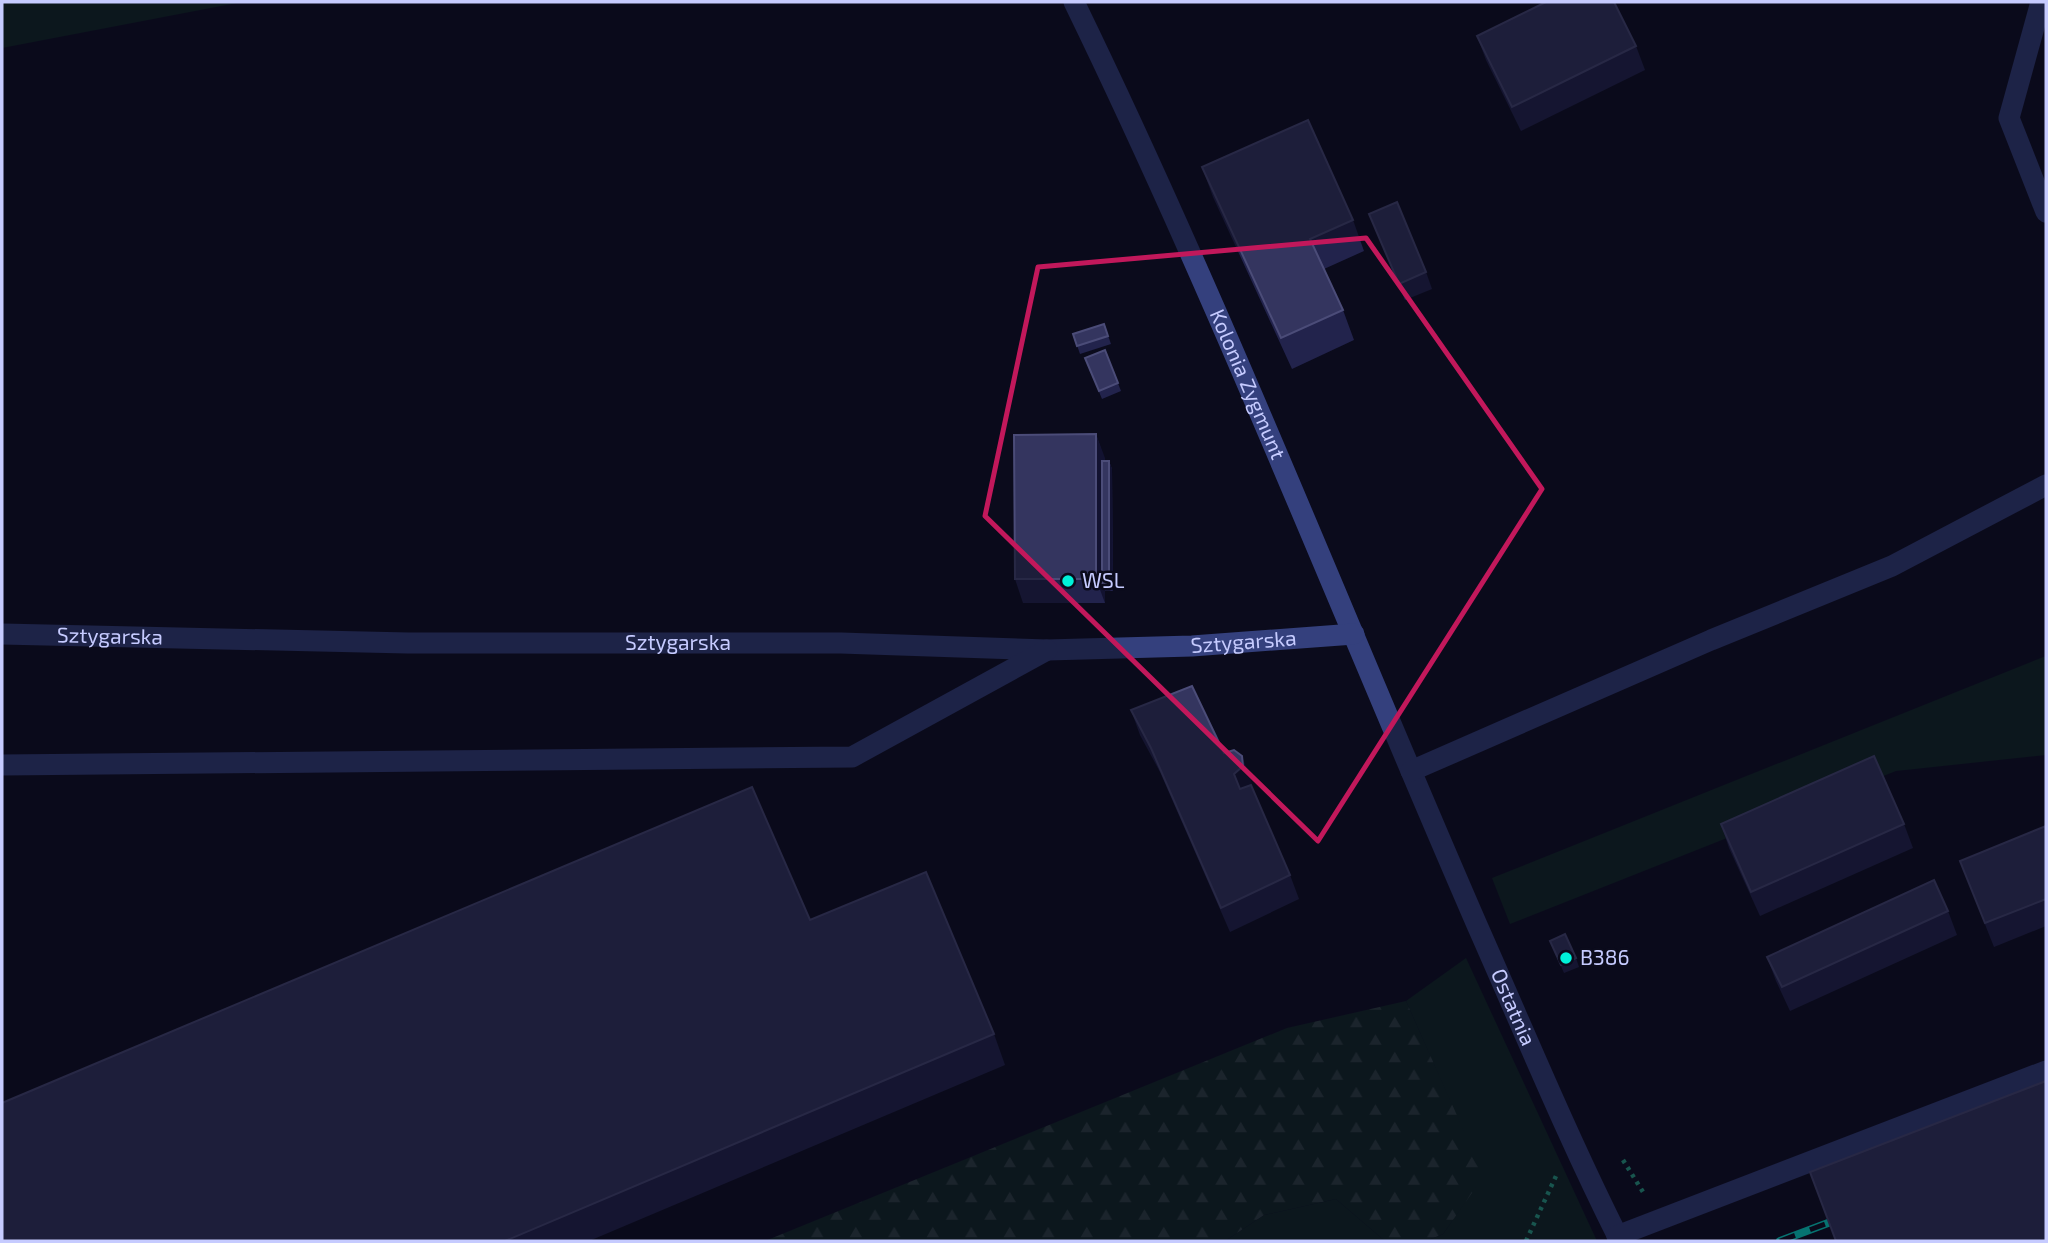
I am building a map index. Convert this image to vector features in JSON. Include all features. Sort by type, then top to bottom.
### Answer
[{"type":"street","name":"Kolonia Zygmunt","points":[[1073,2],[1231,343],[1410,771]]},
{"type":"street","points":[[2041,2],[2009,118],[2046,212]]},
{"type":"street","points":[[1410,771],[1892,566],[2046,485]]},
{"type":"street","name":"Sztygarska","points":[[2,634],[408,643],[841,643],[1047,650],[1192,646],[1354,634]]},
{"type":"street","points":[[2,765],[852,757],[1047,650]]},
{"type":"street","name":"Ostatnia","points":[[1410,771],[1575,1148],[1618,1238]]},
{"type":"street","points":[[1618,1238],[2046,1071]]},
{"type":"path","points":[[1526,1241],[1552,1182],[1575,1148]]},
{"type":"path","points":[[1623,1160],[1643,1192]]},
{"type":"highlighted area","points":[[1366,238],[1542,489],[1318,841],[985,516],[1038,267]]},
{"type":"green space","points":[[2,2],[242,2],[2,48]]},
{"type":"green space","points":[[2046,656],[2046,755],[1896,771],[1510,924],[1492,878]]},
{"type":"green space","points":[[1466,958],[1597,1241],[1426,1241],[1443,1234],[1483,1176],[1406,1001]]},
{"type":"green space","points":[[1406,1001],[1484,1176],[1443,1234],[1426,1241],[1385,1241],[1336,1199],[1264,1215],[1225,1241],[765,1241],[1287,1028]]},
{"type":"green space","points":[[1336,1199],[1385,1241],[1225,1241],[1264,1215]]},
{"type":"building","points":[[1546,2],[1614,2],[1636,46],[1512,107],[1477,36]]},
{"type":"building","points":[[1308,120],[1353,220],[1310,239],[1343,310],[1281,338],[1202,167]]},
{"type":"building","points":[[1397,202],[1426,272],[1399,284],[1369,214]]},
{"type":"building","points":[[1104,324],[1108,336],[1077,346],[1073,334]]},
{"type":"building","points":[[1105,350],[1118,383],[1099,391],[1085,358]]},
{"type":"building","points":[[1096,434],[1096,579],[1015,579],[1014,435]]},
{"type":"building","points":[[1102,461],[1109,461],[1109,583],[1102,583]]},
{"type":"building","points":[[1192,686],[1224,753],[1234,750],[1242,756],[1243,766],[1234,774],[1240,789],[1251,785],[1290,875],[1221,908],[1151,748],[1131,710]]},
{"type":"building","points":[[1874,756],[1904,824],[1751,892],[1721,824]]},
{"type":"building","points":[[752,787],[810,920],[926,872],[994,1034],[505,1241],[2,1241],[2,1103]]},
{"type":"building","points":[[2046,826],[2046,899],[1985,923],[1960,861]]},
{"type":"building","points":[[1934,880],[1948,911],[1782,987],[1767,957]]},
{"type":"building","name":"B386","points":[[1565,934],[1576,958],[1561,965],[1550,941]]},
{"type":"building","points":[[2046,1081],[2046,1241],[1836,1241],[1810,1172]]},
{"type":"railway","points":[[1780,1241],[1828,1223]]},
{"type":"place","name":"WSL","points":[[1068,581]]},
{"type":"place","name":"B386","points":[[1566,958]]}]
